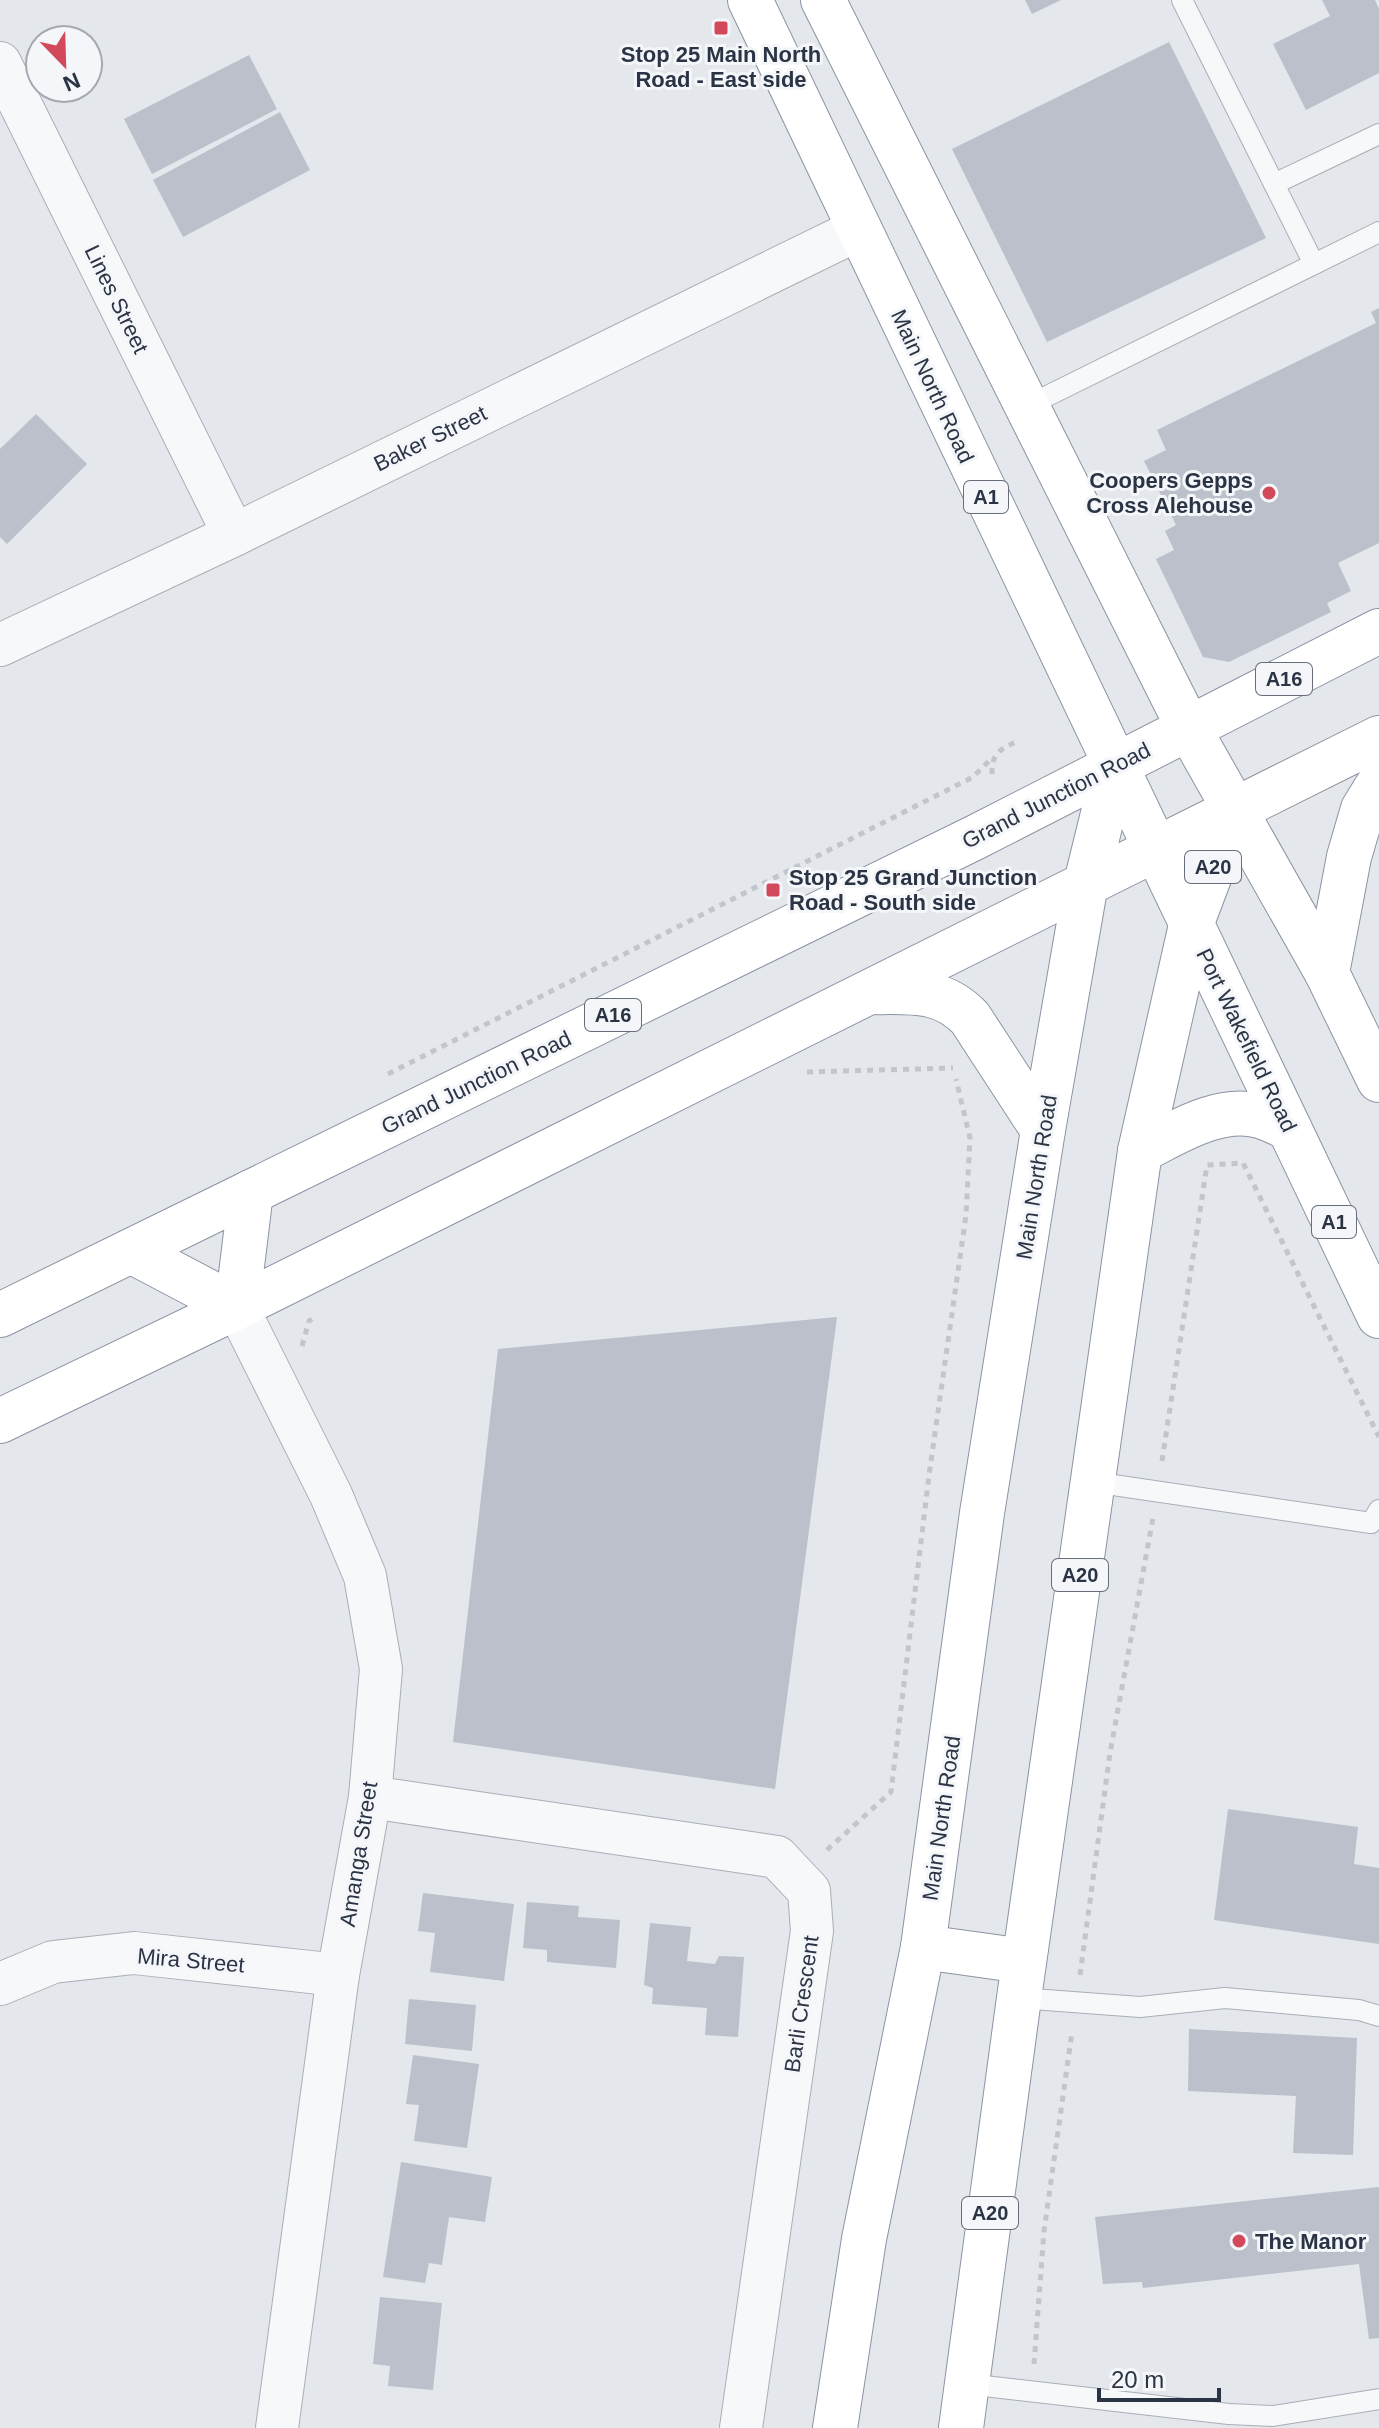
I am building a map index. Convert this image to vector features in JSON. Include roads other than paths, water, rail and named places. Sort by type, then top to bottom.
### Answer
[{"type":"highway","name":"Main North Road","points":[[750,0],[1115,765],[1086,883],[1043,1130],[982,1513],[923,1947],[864,2239],[835,2428]]},
{"type":"highway","points":[[823,0],[1188,727],[1327,973],[1379,1080]]},
{"type":"highway","name":"Grand Junction Road","points":[[0,1315],[976,837],[1379,631]]},
{"type":"highway","points":[[0,1421],[237,1307],[1379,738]]},
{"type":"highway","name":"Port Wakefield Road","points":[[1115,765],[1379,1316]]},
{"type":"highway","points":[[1327,973],[1349,857],[1363,809],[1379,783]]},
{"type":"highway","name":"A20","points":[[961,2428],[1021,1980],[1140,1151],[1191,925],[1235,809]]},
{"type":"highway","points":[[867,992],[922,993],[941,996],[958,1005],[994,1052],[1043,1130]]},
{"type":"highway","points":[[1140,1151],[1230,1113],[1261,1116],[1289,1128]]},
{"type":"highway","points":[[237,1307],[251,1192]]},
{"type":"highway","points":[[131,1251],[237,1307]]},
{"type":"highway","points":[[923,1947],[1021,1980]]},
{"type":"street","name":"Lines Street","points":[[0,63],[234,535]]},
{"type":"street","name":"Baker Street","points":[[0,645],[234,535],[859,229]]},
{"type":"street","name":"Amanga Street","points":[[237,1307],[331,1495],[365,1576],[381,1669],[370,1797],[338,1975],[277,2428]]},
{"type":"street","name":"Barli Crescent","points":[[370,1797],[777,1857],[809,1891],[812,1931],[741,2428]]},
{"type":"street","name":"Mira Street","points":[[0,1984],[53,1962],[134,1953],[338,1975]]},
{"type":"lane","points":[[1182,0],[1314,264]]},
{"type":"lane","points":[[1274,184],[1379,134]]},
{"type":"lane","points":[[1027,406],[1379,232]]},
{"type":"lane","points":[[1093,1482],[1371,1523],[1379,1510]]},
{"type":"lane","points":[[1021,1980],[1076,2002],[1140,2007],[1225,1998],[1359,2010],[1379,2016]]},
{"type":"lane","points":[[967,2384],[1229,2414],[1273,2416],[1379,2399]]},
{"type":"place","name":"Stop 25 Main North Road - East side","points":[[721,28]]},
{"type":"place","name":"Coopers Gepps Cross Alehouse","points":[[1269,493]]},
{"type":"place","name":"Stop 25 Grand Junction Road - South side","points":[[773,890]]},
{"type":"place","name":"The Manor","points":[[1239,2241]]}]
